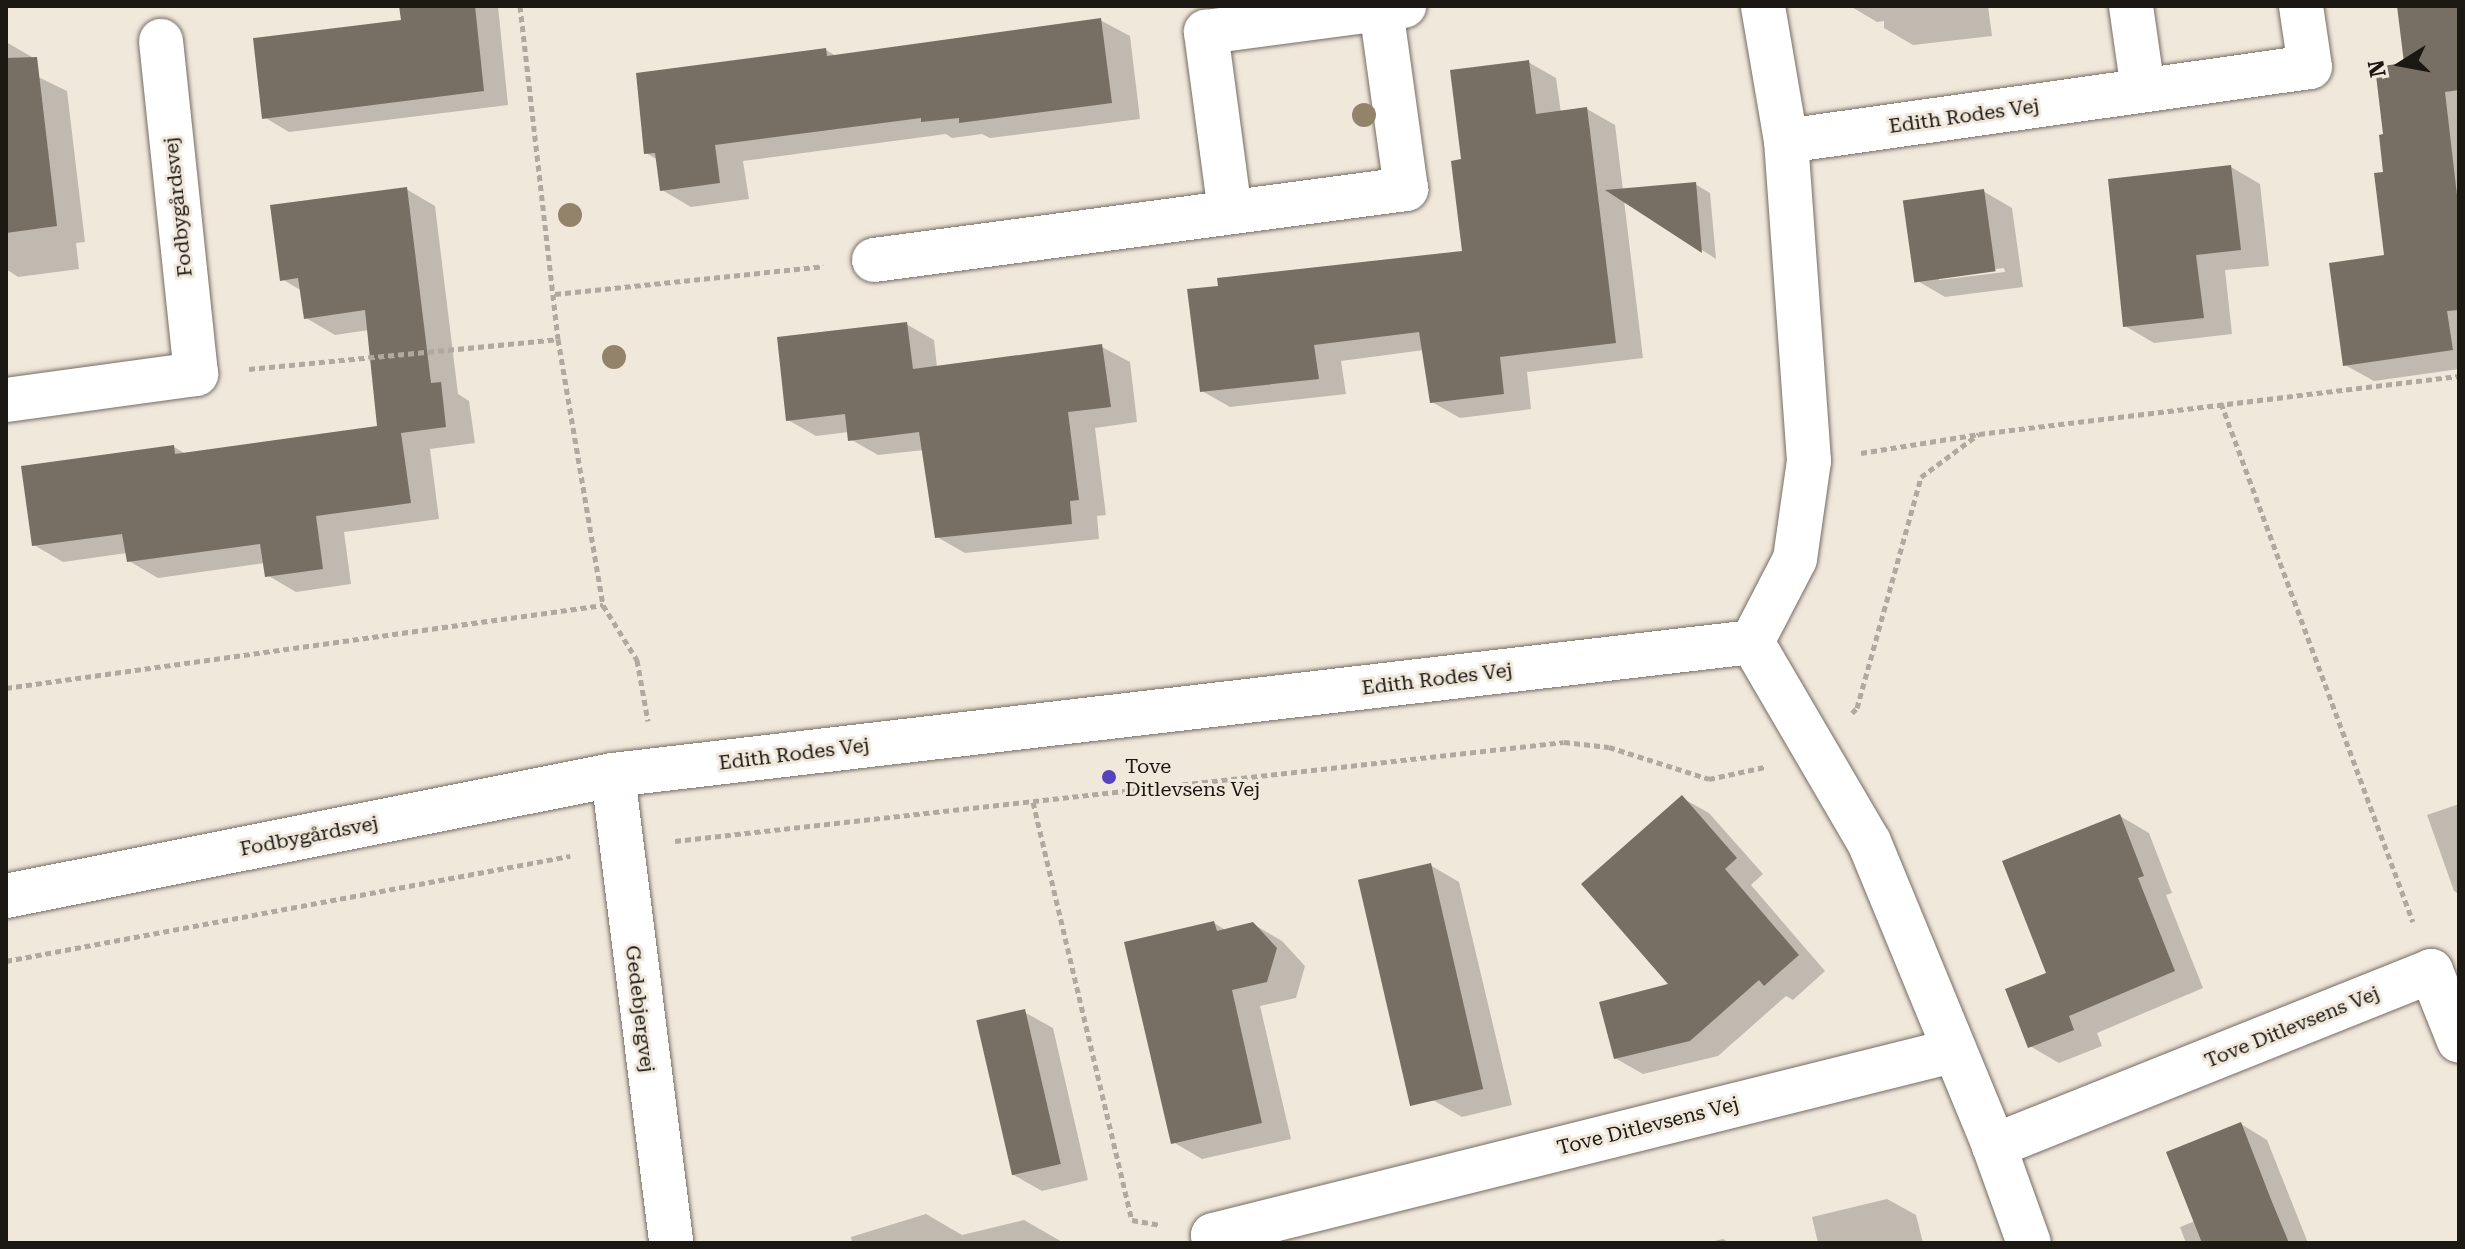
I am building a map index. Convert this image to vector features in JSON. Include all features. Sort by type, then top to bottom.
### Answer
[{"type":"street","points":[[1763,6],[1786,141],[1809,461],[1795,559],[1752,642],[1869,842],[1952,1051],[1994,1146],[2029,1243]]},
{"type":"street","points":[[2131,6],[2143,90]]},
{"type":"street","name":"Edith Rodes Vej","points":[[1786,141],[2310,67],[2301,6]]},
{"type":"street","points":[[874,260],[1406,189],[1392,7],[1206,32],[1230,212]]},
{"type":"street","name":"Fodbygårdsvej","points":[[161,41],[196,374]]},
{"type":"street","points":[[6,400],[196,374]]},
{"type":"street","name":"Edith Rodes Vej","points":[[613,775],[1752,642]]},
{"type":"street","name":"Fodbygårdsvej","points":[[6,896],[613,775]]},
{"type":"street","name":"Gedebjergvej","points":[[613,775],[671,1243]]},
{"type":"street","points":[[2431,971],[2459,1041]]},
{"type":"street","name":"Tove Ditlevsens Vej","points":[[1994,1146],[2431,971]]},
{"type":"street","name":"Tove Ditlevsens Vej","points":[[1214,1239],[1952,1051]]},
{"type":"path","points":[[520,6],[558,339],[603,605],[637,660],[652,742],[613,775]]},
{"type":"path","points":[[555,294],[874,260]]},
{"type":"path","points":[[196,374],[558,339]]},
{"type":"path","points":[[1809,461],[1979,434],[2459,376]]},
{"type":"path","points":[[2221,403],[2431,971]]},
{"type":"path","points":[[6,961],[620,847],[1564,742],[1609,747],[1709,779],[1735,776],[1815,752],[1857,708],[1921,477],[1979,434]]},
{"type":"path","points":[[6,688],[603,605]]},
{"type":"path","points":[[1033,802],[1132,1220],[1214,1239]]},
{"type":"building","points":[[399,6],[475,6],[484,91],[262,119],[253,38],[401,20]]},
{"type":"building","points":[[2397,6],[2459,6],[2459,90],[2445,92],[2459,212],[2459,310],[2447,311],[2453,350],[2343,366],[2329,263],[2384,255],[2374,173],[2383,172],[2379,135],[2383,134],[2375,67],[2404,63]]},
{"type":"building","points":[[1101,18],[1112,103],[959,123],[959,118],[921,122],[921,118],[715,145],[720,183],[660,191],[655,153],[644,154],[636,73],[826,48],[827,56]]},
{"type":"building","points":[[37,57],[57,226],[6,233],[6,58]]},
{"type":"building","points":[[1529,60],[1536,114],[1587,107],[1616,343],[1500,357],[1504,394],[1430,403],[1419,332],[1314,345],[1319,379],[1200,392],[1187,289],[1218,286],[1217,278],[1462,251],[1451,161],[1461,159],[1450,70]]},
{"type":"building","points":[[2231,165],[2241,250],[2196,255],[2204,318],[2123,327],[2108,179]]},
{"type":"building","points":[[1696,182],[1702,253],[1605,190]]},
{"type":"building","points":[[407,187],[431,383],[441,382],[446,427],[401,433],[411,503],[316,516],[323,569],[265,577],[260,544],[127,562],[122,534],[32,546],[21,466],[174,445],[175,454],[377,426],[365,310],[304,319],[298,278],[280,281],[270,205]]},
{"type":"building","points":[[1984,189],[1996,271],[1914,283],[1903,200]]},
{"type":"building","points":[[907,322],[913,369],[1102,344],[1111,407],[1068,412],[1079,500],[1070,501],[1072,524],[935,538],[919,432],[848,441],[845,414],[786,421],[777,337]]},
{"type":"building","points":[[1682,795],[1737,858],[1725,869],[1799,955],[1764,986],[1759,980],[1690,1041],[1614,1059],[1599,1002],[1668,984],[1581,884]]},
{"type":"building","points":[[2120,814],[2144,876],[2138,878],[2175,971],[2069,1016],[2074,1030],[2028,1048],[2005,989],[2046,973],[2002,861]]},
{"type":"building","points":[[1431,863],[1483,1089],[1410,1106],[1358,880]]},
{"type":"building","points":[[1214,921],[1217,931],[1253,922],[1277,948],[1267,982],[1232,990],[1262,1123],[1171,1144],[1124,942]]},
{"type":"building","points":[[1025,1009],[1061,1164],[1012,1175],[976,1020]]},
{"type":"building","points":[[2241,1122],[2289,1243],[2202,1243],[2166,1152]]},
{"type":"place","name":"Tove Ditlevsens Vej","points":[[1109,777]]}]
